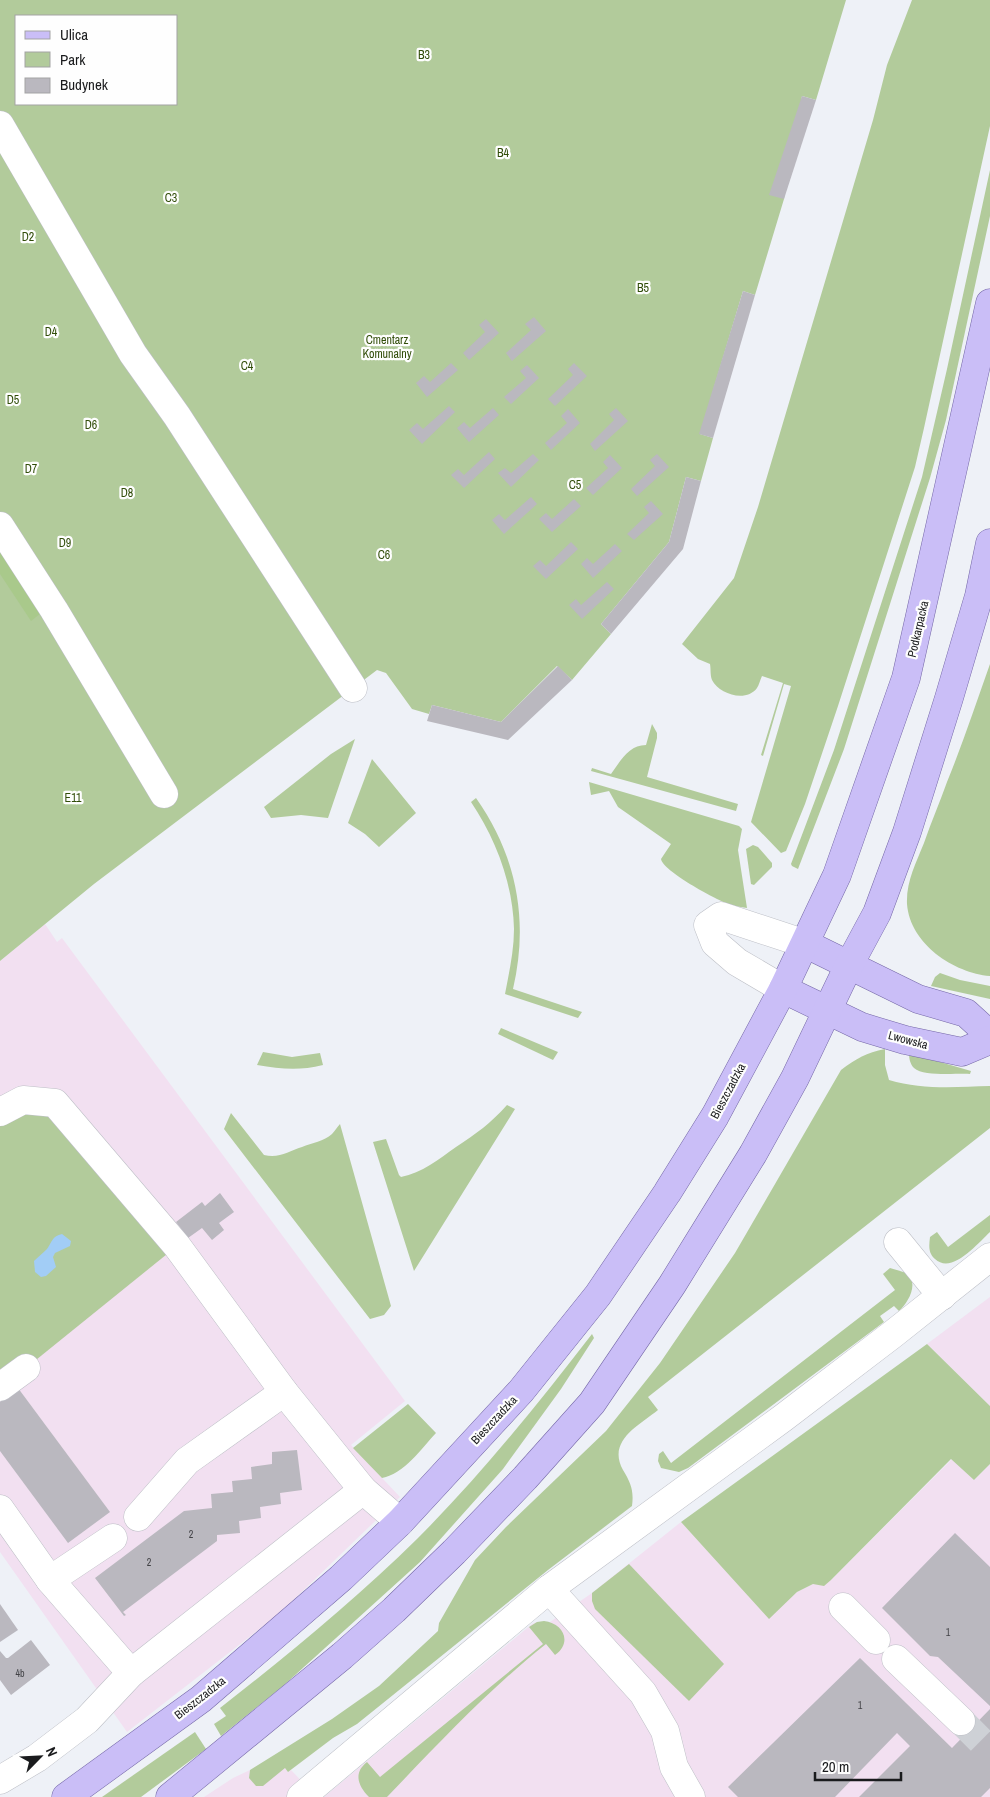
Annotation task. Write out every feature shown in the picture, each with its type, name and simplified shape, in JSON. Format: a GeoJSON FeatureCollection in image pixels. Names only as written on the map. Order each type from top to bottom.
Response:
{"type":"FeatureCollection","features":[{"type":"Feature","properties":{"kind":"main road","name":"Podkarpacka"},"geometry":{"type":"LineString","coordinates":[[806,944],[837,875],[906,678],[990,303]]}},
{"type":"Feature","properties":{"kind":"main road"},"geometry":{"type":"LineString","coordinates":[[170,1797],[342,1656],[394,1610],[454,1552],[592,1404],[672,1285],[753,1154],[795,1078],[849,965],[877,913],[984,597],[990,543]]}},
{"type":"Feature","properties":{"kind":"main road"},"geometry":{"type":"LineString","coordinates":[[806,944],[918,999],[966,1013],[990,1035]]}},
{"type":"Feature","properties":{"kind":"main road","name":"Bieszczadzka"},"geometry":{"type":"LineString","coordinates":[[66,1797],[201,1698],[341,1578],[400,1522],[521,1391],[598,1295],[667,1194],[715,1116],[806,944]]}},
{"type":"Feature","properties":{"kind":"main road","name":"Lwowska"},"geometry":{"type":"LineString","coordinates":[[783,989],[862,1027],[913,1042],[962,1052],[990,1040]]}},
{"type":"Feature","properties":{"kind":"street"},"geometry":{"type":"LineString","coordinates":[[4,142],[133,354],[177,416],[353,688]]}},
{"type":"Feature","properties":{"kind":"street"},"geometry":{"type":"LineString","coordinates":[[0,526],[54,610],[164,794]]}},
{"type":"Feature","properties":{"kind":"street"},"geometry":{"type":"LineString","coordinates":[[783,989],[737,962],[715,943],[708,925],[721,916],[806,944]]}},
{"type":"Feature","properties":{"kind":"street"},"geometry":{"type":"LineString","coordinates":[[0,1112],[23,1100],[55,1102],[177,1246],[284,1392],[363,1490],[400,1522]]}},
{"type":"Feature","properties":{"kind":"street"},"geometry":{"type":"LineString","coordinates":[[898,1242],[942,1296]]}},
{"type":"Feature","properties":{"kind":"street"},"geometry":{"type":"LineString","coordinates":[[301,1797],[549,1589],[783,1418],[990,1257]]}},
{"type":"Feature","properties":{"kind":"street"},"geometry":{"type":"LineString","coordinates":[[0,1387],[26,1368]]}},
{"type":"Feature","properties":{"kind":"street"},"geometry":{"type":"LineString","coordinates":[[138,1517],[187,1461],[284,1392]]}},
{"type":"Feature","properties":{"kind":"street"},"geometry":{"type":"LineString","coordinates":[[0,1780],[37,1758],[87,1720],[131,1673],[363,1490]]}},
{"type":"Feature","properties":{"kind":"street"},"geometry":{"type":"LineString","coordinates":[[0,1510],[50,1580],[131,1673]]}},
{"type":"Feature","properties":{"kind":"street"},"geometry":{"type":"LineString","coordinates":[[50,1580],[113,1538]]}},
{"type":"Feature","properties":{"kind":"street"},"geometry":{"type":"LineString","coordinates":[[549,1589],[643,1693],[665,1731],[674,1767],[691,1797]]}},
{"type":"Feature","properties":{"kind":"street"},"geometry":{"type":"LineString","coordinates":[[843,1607],[876,1640]]}},
{"type":"Feature","properties":{"kind":"street"},"geometry":{"type":"LineString","coordinates":[[896,1659],[961,1721]]}},
{"type":"Feature","properties":{"kind":"shaded area"},"geometry":{"type":"Polygon","coordinates":[[[45,924],[57,942],[62,938],[405,1401],[351,1445],[400,1497],[280,1613],[127,1732],[0,1552],[0,961],[45,924]]]}},
{"type":"Feature","properties":{"kind":"shaded area"},"geometry":{"type":"Polygon","coordinates":[[[990,1297],[990,1406],[927,1344],[990,1297]]]}},
{"type":"Feature","properties":{"kind":"shaded area"},"geometry":{"type":"Polygon","coordinates":[[[952,1459],[974,1480],[990,1464],[990,1797],[324,1797],[532,1624],[550,1622],[592,1593],[681,1522],[769,1618],[797,1592],[813,1584],[831,1580],[952,1459]]]}},
{"type":"Feature","properties":{"kind":"shaded area"},"geometry":{"type":"Polygon","coordinates":[[[285,1768],[288,1772],[291,1770],[317,1797],[204,1797],[233,1778],[250,1770],[249,1778],[285,1768]]]}},
{"type":"Feature","properties":{"kind":"green space","name":"Cmentarz Komunalny"},"geometry":{"type":"Polygon","coordinates":[[[0,0],[846,0],[816,100],[802,96],[784,199],[755,295],[743,291],[700,434],[713,438],[701,481],[686,477],[669,542],[601,624],[611,634],[572,680],[557,666],[501,722],[432,705],[429,714],[412,709],[386,673],[377,670],[94,884],[0,961],[0,0]]]}},
{"type":"Feature","properties":{"kind":"green space"},"geometry":{"type":"Polygon","coordinates":[[[912,0],[990,0],[990,126],[915,467],[805,804],[786,851],[781,853],[751,822],[791,686],[784,684],[763,756],[761,755],[783,683],[762,676],[757,688],[752,693],[740,696],[726,693],[715,685],[712,680],[710,664],[698,659],[682,644],[734,578],[758,507],[873,120],[887,65],[912,0]]]}},
{"type":"Feature","properties":{"kind":"green space"},"geometry":{"type":"Polygon","coordinates":[[[990,170],[990,216],[946,420],[930,478],[844,749],[798,869],[791,864],[834,750],[922,477],[990,170]]]}},
{"type":"Feature","properties":{"kind":"green space"},"geometry":{"type":"Polygon","coordinates":[[[0,542],[45,610],[31,621],[0,574],[0,542]]]}},
{"type":"Feature","properties":{"kind":"green space"},"geometry":{"type":"Polygon","coordinates":[[[990,664],[990,976],[962,969],[936,954],[925,944],[916,932],[910,918],[907,896],[912,873],[990,664]]]}},
{"type":"Feature","properties":{"kind":"green space"},"geometry":{"type":"Polygon","coordinates":[[[652,724],[657,733],[657,738],[647,777],[738,804],[736,811],[591,771],[592,768],[611,774],[630,750],[646,745],[652,724]]]}},
{"type":"Feature","properties":{"kind":"green space"},"geometry":{"type":"Polygon","coordinates":[[[355,739],[328,818],[301,815],[271,818],[264,807],[331,754],[355,739]]]}},
{"type":"Feature","properties":{"kind":"green space"},"geometry":{"type":"Polygon","coordinates":[[[372,759],[416,813],[379,847],[365,834],[348,823],[372,759]]]}},
{"type":"Feature","properties":{"kind":"green space"},"geometry":{"type":"Polygon","coordinates":[[[589,782],[739,826],[742,829],[738,850],[747,908],[730,905],[721,901],[690,884],[670,870],[661,859],[671,844],[618,807],[609,791],[591,795],[589,782]]]}},
{"type":"Feature","properties":{"kind":"green space"},"geometry":{"type":"Polygon","coordinates":[[[476,798],[490,820],[501,843],[510,866],[516,890],[520,939],[513,989],[582,1012],[578,1018],[505,994],[513,945],[513,912],[502,863],[488,831],[471,802],[476,798]]]}},
{"type":"Feature","properties":{"kind":"green space"},"geometry":{"type":"Polygon","coordinates":[[[753,845],[758,847],[772,863],[772,867],[754,885],[751,884],[746,849],[753,845]]]}},
{"type":"Feature","properties":{"kind":"green space"},"geometry":{"type":"Polygon","coordinates":[[[940,973],[960,980],[990,986],[990,999],[931,986],[935,977],[940,973]]]}},
{"type":"Feature","properties":{"kind":"green space"},"geometry":{"type":"Polygon","coordinates":[[[501,1028],[558,1052],[553,1060],[498,1034],[501,1028]]]}},
{"type":"Feature","properties":{"kind":"green space"},"geometry":{"type":"Polygon","coordinates":[[[885,1049],[885,1065],[889,1080],[926,1087],[990,1086],[990,1128],[648,1397],[658,1410],[627,1435],[619,1451],[619,1460],[631,1487],[633,1496],[632,1506],[548,1570],[357,1724],[333,1738],[288,1772],[285,1768],[263,1786],[256,1786],[249,1778],[250,1770],[332,1719],[379,1686],[438,1631],[439,1623],[475,1560],[506,1527],[606,1431],[660,1363],[735,1253],[841,1070],[862,1056],[885,1049]]]}},
{"type":"Feature","properties":{"kind":"green space"},"geometry":{"type":"Polygon","coordinates":[[[263,1052],[292,1057],[320,1053],[323,1065],[290,1069],[257,1065],[263,1052]]]}},
{"type":"Feature","properties":{"kind":"green space"},"geometry":{"type":"Polygon","coordinates":[[[909,1053],[971,1071],[970,1074],[925,1073],[914,1068],[909,1053]]]}},
{"type":"Feature","properties":{"kind":"green space"},"geometry":{"type":"Polygon","coordinates":[[[55,1103],[177,1246],[0,1387],[0,1112],[55,1103]]]}},
{"type":"Feature","properties":{"kind":"green space"},"geometry":{"type":"Polygon","coordinates":[[[507,1105],[515,1109],[414,1271],[373,1142],[386,1139],[399,1175],[401,1177],[409,1175],[430,1165],[470,1137],[489,1123],[507,1105]]]}},
{"type":"Feature","properties":{"kind":"green space"},"geometry":{"type":"Polygon","coordinates":[[[231,1113],[264,1155],[269,1156],[284,1154],[322,1140],[332,1134],[340,1124],[391,1306],[384,1315],[370,1319],[224,1129],[231,1113]]]}},
{"type":"Feature","properties":{"kind":"green space"},"geometry":{"type":"Polygon","coordinates":[[[990,1215],[990,1232],[964,1256],[949,1263],[942,1263],[933,1257],[930,1249],[930,1237],[937,1232],[948,1247],[990,1215]]]}},
{"type":"Feature","properties":{"kind":"green space"},"geometry":{"type":"Polygon","coordinates":[[[890,1268],[906,1273],[912,1282],[909,1298],[899,1311],[894,1306],[880,1316],[884,1322],[688,1468],[679,1472],[661,1468],[658,1461],[659,1454],[663,1451],[671,1463],[895,1290],[883,1274],[890,1268]]]}},
{"type":"Feature","properties":{"kind":"green space"},"geometry":{"type":"Polygon","coordinates":[[[592,1334],[594,1338],[561,1389],[503,1469],[420,1562],[283,1686],[221,1736],[214,1724],[226,1716],[220,1708],[321,1626],[418,1538],[464,1490],[508,1439],[592,1334]]]}},
{"type":"Feature","properties":{"kind":"green space"},"geometry":{"type":"Polygon","coordinates":[[[927,1344],[990,1406],[990,1464],[974,1480],[951,1459],[831,1580],[824,1586],[813,1584],[797,1592],[769,1619],[681,1522],[927,1344]]]}},
{"type":"Feature","properties":{"kind":"green space"},"geometry":{"type":"Polygon","coordinates":[[[408,1404],[436,1433],[398,1472],[382,1478],[353,1448],[408,1404]]]}},
{"type":"Feature","properties":{"kind":"green space"},"geometry":{"type":"Polygon","coordinates":[[[629,1564],[724,1664],[689,1701],[595,1609],[592,1593],[629,1564]]]}},
{"type":"Feature","properties":{"kind":"green space"},"geometry":{"type":"Polygon","coordinates":[[[544,1621],[561,1629],[564,1644],[560,1650],[555,1655],[546,1644],[504,1680],[444,1737],[387,1797],[369,1797],[359,1780],[360,1771],[363,1766],[367,1762],[380,1777],[543,1644],[529,1627],[537,1622],[544,1621]]]}},
{"type":"Feature","properties":{"kind":"green space"},"geometry":{"type":"Polygon","coordinates":[[[195,1732],[206,1749],[141,1797],[102,1797],[195,1732]]]}},
{"type":"Feature","properties":{"kind":"water"},"geometry":{"type":"Polygon","coordinates":[[[62,1234],[71,1241],[70,1246],[55,1253],[53,1257],[56,1267],[46,1276],[41,1277],[35,1272],[34,1261],[47,1249],[54,1238],[62,1234]]]}},
{"type":"Feature","properties":{"kind":"building"},"geometry":{"type":"Polygon","coordinates":[[[802,96],[816,100],[784,199],[769,195],[802,96]]]}},
{"type":"Feature","properties":{"kind":"building"},"geometry":{"type":"Polygon","coordinates":[[[743,291],[755,295],[713,438],[699,434],[743,291]]]}},
{"type":"Feature","properties":{"kind":"building"},"geometry":{"type":"Polygon","coordinates":[[[534,317],[546,331],[512,361],[506,353],[531,330],[525,324],[534,317]]]}},
{"type":"Feature","properties":{"kind":"building"},"geometry":{"type":"Polygon","coordinates":[[[486,319],[499,333],[469,360],[463,353],[485,332],[479,325],[486,319]]]}},
{"type":"Feature","properties":{"kind":"building"},"geometry":{"type":"Polygon","coordinates":[[[451,363],[458,370],[427,397],[416,383],[424,376],[430,382],[451,363]]]}},
{"type":"Feature","properties":{"kind":"building"},"geometry":{"type":"Polygon","coordinates":[[[574,363],[587,376],[555,406],[548,399],[573,375],[568,369],[574,363]]]}},
{"type":"Feature","properties":{"kind":"building"},"geometry":{"type":"Polygon","coordinates":[[[527,365],[539,378],[511,404],[504,397],[526,378],[520,371],[527,365]]]}},
{"type":"Feature","properties":{"kind":"building"},"geometry":{"type":"Polygon","coordinates":[[[449,406],[455,412],[422,444],[409,430],[417,423],[423,429],[449,406]]]}},
{"type":"Feature","properties":{"kind":"building"},"geometry":{"type":"Polygon","coordinates":[[[493,408],[499,415],[469,442],[457,428],[464,422],[470,428],[493,408]]]}},
{"type":"Feature","properties":{"kind":"building"},"geometry":{"type":"Polygon","coordinates":[[[616,408],[628,421],[595,451],[590,444],[614,420],[609,414],[616,408]]]}},
{"type":"Feature","properties":{"kind":"building"},"geometry":{"type":"Polygon","coordinates":[[[568,409],[580,423],[551,450],[545,443],[567,423],[561,416],[568,409]]]}},
{"type":"Feature","properties":{"kind":"building"},"geometry":{"type":"Polygon","coordinates":[[[489,452],[495,459],[464,488],[451,475],[458,469],[464,475],[489,452]]]}},
{"type":"Feature","properties":{"kind":"building"},"geometry":{"type":"Polygon","coordinates":[[[533,454],[539,460],[511,487],[498,473],[505,468],[511,473],[533,454]]]}},
{"type":"Feature","properties":{"kind":"building"},"geometry":{"type":"Polygon","coordinates":[[[657,454],[669,467],[637,496],[631,489],[655,466],[650,460],[657,454]]]}},
{"type":"Feature","properties":{"kind":"building"},"geometry":{"type":"Polygon","coordinates":[[[610,455],[622,468],[593,495],[586,488],[608,468],[603,462],[610,455]]]}},
{"type":"Feature","properties":{"kind":"building"},"geometry":{"type":"Polygon","coordinates":[[[686,477],[701,481],[683,549],[611,634],[601,624],[669,542],[686,477]]]}},
{"type":"Feature","properties":{"kind":"building"},"geometry":{"type":"Polygon","coordinates":[[[531,497],[537,504],[504,534],[492,520],[499,514],[505,520],[531,497]]]}},
{"type":"Feature","properties":{"kind":"building"},"geometry":{"type":"Polygon","coordinates":[[[574,499],[581,506],[552,532],[539,519],[546,513],[552,519],[574,499]]]}},
{"type":"Feature","properties":{"kind":"building"},"geometry":{"type":"Polygon","coordinates":[[[651,501],[663,514],[634,540],[627,534],[649,513],[644,507],[651,501]]]}},
{"type":"Feature","properties":{"kind":"building"},"geometry":{"type":"Polygon","coordinates":[[[571,542],[578,549],[546,579],[533,566],[540,560],[546,566],[571,542]]]}},
{"type":"Feature","properties":{"kind":"building"},"geometry":{"type":"Polygon","coordinates":[[[615,544],[622,551],[593,578],[581,564],[587,558],[593,564],[615,544]]]}},
{"type":"Feature","properties":{"kind":"building"},"geometry":{"type":"Polygon","coordinates":[[[607,582],[614,589],[582,619],[569,605],[576,599],[581,605],[607,582]]]}},
{"type":"Feature","properties":{"kind":"building"},"geometry":{"type":"Polygon","coordinates":[[[558,666],[572,680],[508,740],[427,721],[432,705],[501,722],[558,666]]]}},
{"type":"Feature","properties":{"kind":"building"},"geometry":{"type":"Polygon","coordinates":[[[220,1193],[234,1212],[219,1223],[224,1230],[212,1240],[202,1228],[188,1238],[176,1222],[202,1202],[205,1206],[220,1193]]]}},
{"type":"Feature","properties":{"kind":"building"},"geometry":{"type":"Polygon","coordinates":[[[18,1388],[110,1512],[68,1543],[0,1451],[0,1402],[18,1388]]]}},
{"type":"Feature","properties":{"kind":"building"},"geometry":{"type":"Polygon","coordinates":[[[297,1450],[302,1490],[280,1493],[281,1504],[260,1507],[261,1518],[239,1521],[240,1533],[217,1535],[217,1541],[123,1612],[126,1615],[124,1616],[95,1578],[184,1511],[212,1508],[211,1494],[233,1492],[232,1481],[252,1479],[251,1467],[272,1464],[272,1452],[297,1450]]]}},
{"type":"Feature","properties":{"kind":"building"},"geometry":{"type":"Polygon","coordinates":[[[955,1533],[990,1567],[990,1706],[938,1657],[930,1656],[882,1608],[955,1533]]]}},
{"type":"Feature","properties":{"kind":"building"},"geometry":{"type":"Polygon","coordinates":[[[0,1604],[18,1630],[0,1642],[0,1604]]]}},
{"type":"Feature","properties":{"kind":"building"},"geometry":{"type":"Polygon","coordinates":[[[31,1640],[50,1665],[11,1695],[0,1680],[0,1651],[8,1658],[31,1640]]]}},
{"type":"Feature","properties":{"kind":"building"},"geometry":{"type":"Polygon","coordinates":[[[860,1658],[952,1748],[990,1709],[990,1788],[981,1797],[859,1797],[910,1746],[897,1733],[835,1797],[738,1797],[728,1787],[860,1658]]]}},
{"type":"Feature","properties":{"kind":"tunnel"},"geometry":{"type":"LineString","coordinates":[[961,1721],[990,1750]]}},
{"type":"Feature","properties":{"kind":"park label","name":"B3"},"geometry":{"type":"Point","coordinates":[424,55]}},
{"type":"Feature","properties":{"kind":"park label","name":"B4"},"geometry":{"type":"Point","coordinates":[503,153]}},
{"type":"Feature","properties":{"kind":"park label","name":"C3"},"geometry":{"type":"Point","coordinates":[171,198]}},
{"type":"Feature","properties":{"kind":"park label","name":"D2"},"geometry":{"type":"Point","coordinates":[28,237]}},
{"type":"Feature","properties":{"kind":"park label","name":"B5"},"geometry":{"type":"Point","coordinates":[643,288]}},
{"type":"Feature","properties":{"kind":"park label","name":"D4"},"geometry":{"type":"Point","coordinates":[51,332]}},
{"type":"Feature","properties":{"kind":"park label","name":"C4"},"geometry":{"type":"Point","coordinates":[247,366]}},
{"type":"Feature","properties":{"kind":"park label","name":"D5"},"geometry":{"type":"Point","coordinates":[13,400]}},
{"type":"Feature","properties":{"kind":"park label","name":"D6"},"geometry":{"type":"Point","coordinates":[91,425]}},
{"type":"Feature","properties":{"kind":"park label","name":"D7"},"geometry":{"type":"Point","coordinates":[31,469]}},
{"type":"Feature","properties":{"kind":"park label","name":"C5"},"geometry":{"type":"Point","coordinates":[575,485]}},
{"type":"Feature","properties":{"kind":"park label","name":"D8"},"geometry":{"type":"Point","coordinates":[127,493]}},
{"type":"Feature","properties":{"kind":"park label","name":"D9"},"geometry":{"type":"Point","coordinates":[65,543]}},
{"type":"Feature","properties":{"kind":"park label","name":"C6"},"geometry":{"type":"Point","coordinates":[384,555]}},
{"type":"Feature","properties":{"kind":"park label","name":"E11"},"geometry":{"type":"Point","coordinates":[73,798]}}]}
